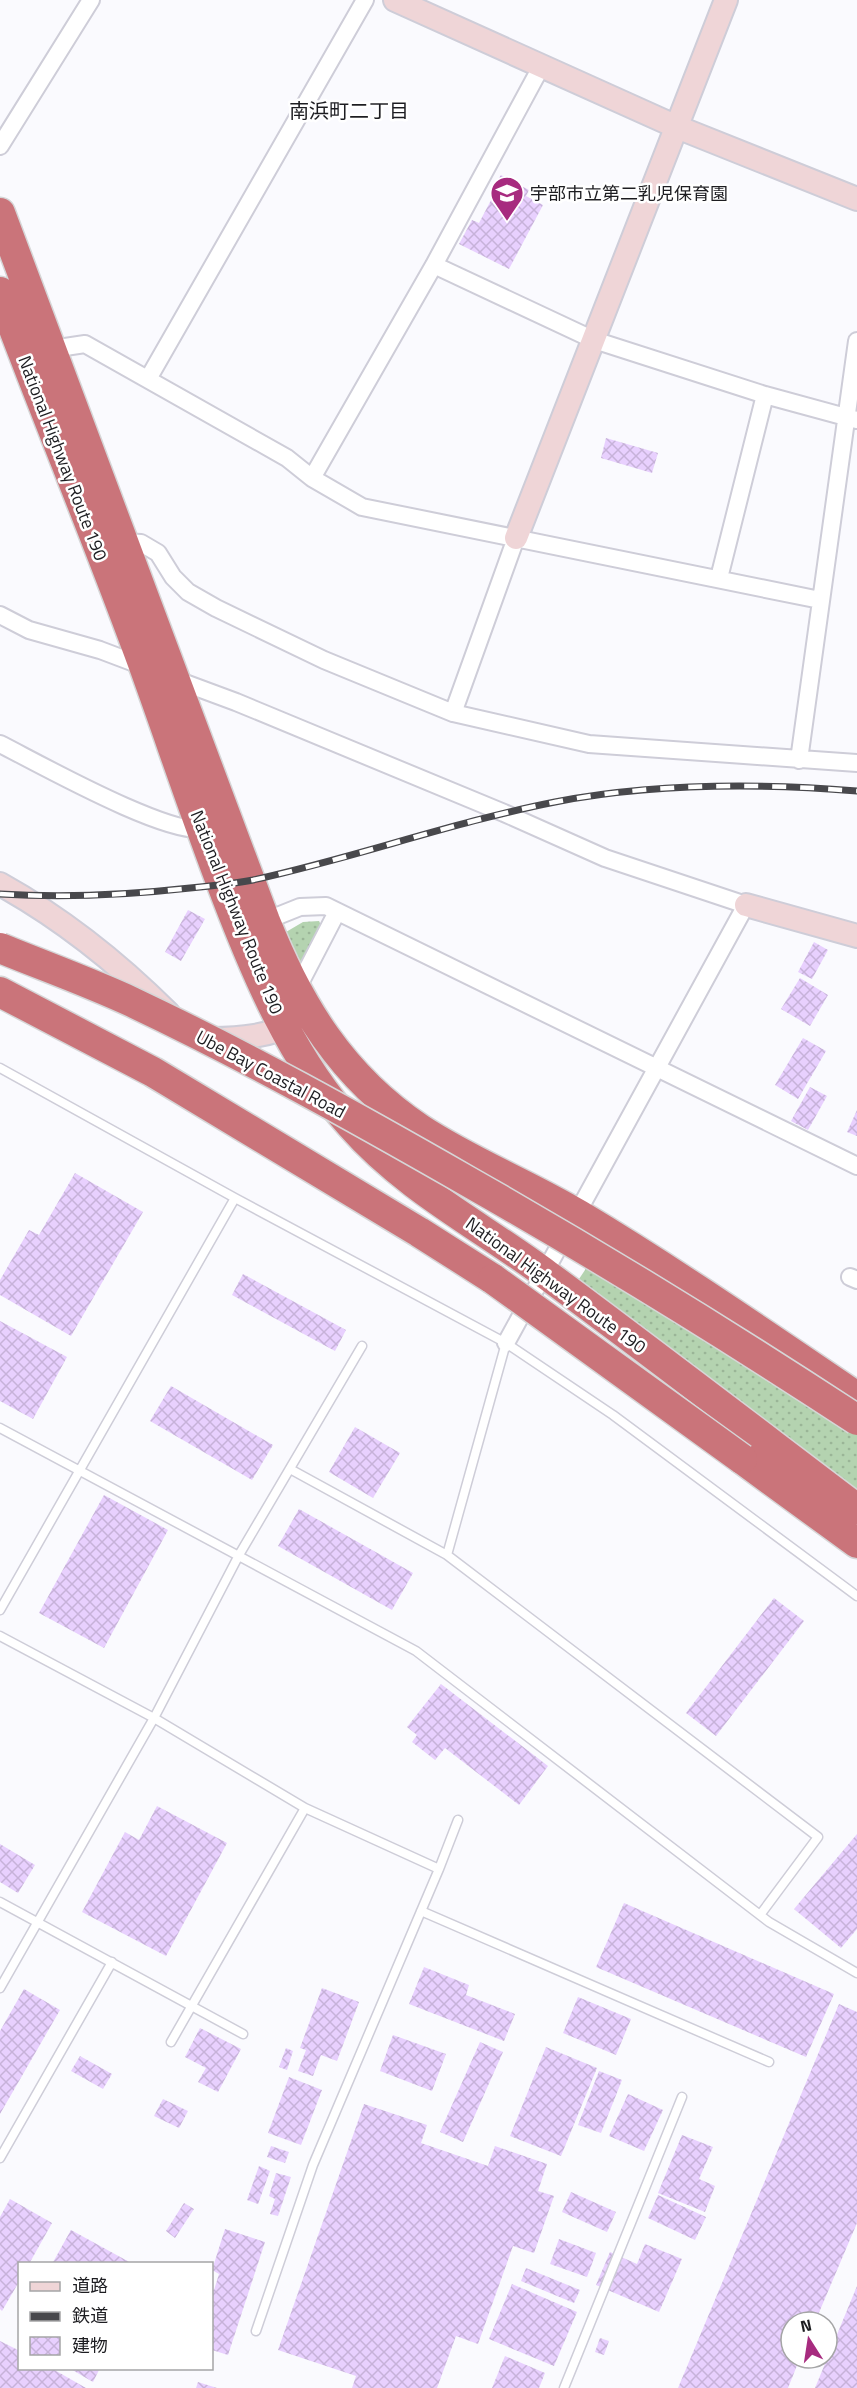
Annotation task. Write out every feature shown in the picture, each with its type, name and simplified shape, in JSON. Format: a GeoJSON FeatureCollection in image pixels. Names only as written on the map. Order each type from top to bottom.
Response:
{"type":"FeatureCollection","features":[{"type":"Feature","properties":{"kind":"highway","name":"National Highway Route 190"},"geometry":{"type":"LineString","coordinates":[[0,213],[37,353],[144,666],[214,826],[265,921],[296,991],[298,1023],[322,1088],[348,1122],[373,1149],[405,1177],[544,1273],[857,1509]]}},
{"type":"Feature","properties":{"kind":"highway","name":"National Highway Route 190"},"geometry":{"type":"LineString","coordinates":[[0,292],[37,353],[123,543],[174,679],[214,826],[262,985],[298,1023],[388,1105],[420,1129],[578,1214],[720,1304],[857,1397]]}},
{"type":"Feature","properties":{"kind":"highway","name":"Ube Bay Coastal Road"},"geometry":{"type":"LineString","coordinates":[[0,948],[131,1002],[224,1047],[396,1140],[534,1219],[728,1337],[857,1420]]}},
{"type":"Feature","properties":{"kind":"highway"},"geometry":{"type":"LineString","coordinates":[[0,992],[153,1072],[420,1232],[493,1279],[857,1543]]}},
{"type":"Feature","properties":{"kind":"street"},"geometry":{"type":"LineString","coordinates":[[0,146],[91,0]]}},
{"type":"Feature","properties":{"kind":"street"},"geometry":{"type":"LineString","coordinates":[[148,379],[365,0]]}},
{"type":"Feature","properties":{"kind":"street"},"geometry":{"type":"LineString","coordinates":[[395,0],[677,127],[857,199]]}},
{"type":"Feature","properties":{"kind":"street"},"geometry":{"type":"LineString","coordinates":[[453,713],[516,538],[726,0]]}},
{"type":"Feature","properties":{"kind":"street"},"geometry":{"type":"LineString","coordinates":[[312,478],[434,265],[541,67]]}},
{"type":"Feature","properties":{"kind":"street"},"geometry":{"type":"LineString","coordinates":[[434,265],[594,340],[765,395],[851,419]]}},
{"type":"Feature","properties":{"kind":"street"},"geometry":{"type":"LineString","coordinates":[[799,760],[820,600],[851,419],[857,341]]}},
{"type":"Feature","properties":{"kind":"street"},"geometry":{"type":"LineString","coordinates":[[37,353],[85,344],[287,458],[312,478],[362,507],[820,600]]}},
{"type":"Feature","properties":{"kind":"street"},"geometry":{"type":"LineString","coordinates":[[718,578],[765,395]]}},
{"type":"Feature","properties":{"kind":"street"},"geometry":{"type":"LineString","coordinates":[[123,543],[141,543],[158,553],[173,577],[188,592],[216,608],[324,660],[453,713],[589,744],[857,764]]}},
{"type":"Feature","properties":{"kind":"street"},"geometry":{"type":"LineString","coordinates":[[0,615],[29,630],[100,650],[236,702],[605,858],[746,905],[857,936]]}},
{"type":"Feature","properties":{"kind":"street"},"geometry":{"type":"LineString","coordinates":[[0,744],[142,814],[172,825],[214,826]]}},
{"type":"Feature","properties":{"kind":"street"},"geometry":{"type":"LineString","coordinates":[[0,884],[87,939],[136,981],[168,1014],[202,1038],[243,1039],[298,1023]]}},
{"type":"Feature","properties":{"kind":"street"},"geometry":{"type":"LineString","coordinates":[[506,1343],[746,905]]}},
{"type":"Feature","properties":{"kind":"street"},"geometry":{"type":"LineString","coordinates":[[265,921],[300,907],[326,906],[857,1166]]}},
{"type":"Feature","properties":{"kind":"street"},"geometry":{"type":"LineString","coordinates":[[296,991],[338,912]]}},
{"type":"Feature","properties":{"kind":"lane"},"geometry":{"type":"LineString","coordinates":[[0,1068],[235,1198],[506,1343],[613,1415],[857,1596]]}},
{"type":"Feature","properties":{"kind":"lane"},"geometry":{"type":"LineString","coordinates":[[0,1610],[235,1198]]}},
{"type":"Feature","properties":{"kind":"lane"},"geometry":{"type":"LineString","coordinates":[[447,1555],[506,1343]]}},
{"type":"Feature","properties":{"kind":"lane"},"geometry":{"type":"LineString","coordinates":[[0,1988],[154,1718],[239,1554],[362,1346]]}},
{"type":"Feature","properties":{"kind":"lane"},"geometry":{"type":"LineString","coordinates":[[0,1428],[239,1554],[416,1651],[760,1915],[857,1973]]}},
{"type":"Feature","properties":{"kind":"lane"},"geometry":{"type":"LineString","coordinates":[[290,1469],[447,1555],[818,1837],[760,1915]]}},
{"type":"Feature","properties":{"kind":"lane"},"geometry":{"type":"LineString","coordinates":[[0,1636],[154,1718],[305,1808],[439,1869]]}},
{"type":"Feature","properties":{"kind":"lane"},"geometry":{"type":"LineString","coordinates":[[171,2042],[305,1808]]}},
{"type":"Feature","properties":{"kind":"lane"},"geometry":{"type":"LineString","coordinates":[[256,2331],[313,2165],[458,1820]]}},
{"type":"Feature","properties":{"kind":"lane"},"geometry":{"type":"LineString","coordinates":[[0,1902],[243,2034]]}},
{"type":"Feature","properties":{"kind":"lane"},"geometry":{"type":"LineString","coordinates":[[421,1911],[769,2062]]}},
{"type":"Feature","properties":{"kind":"lane"},"geometry":{"type":"LineString","coordinates":[[0,2158],[112,1962]]}},
{"type":"Feature","properties":{"kind":"lane"},"geometry":{"type":"LineString","coordinates":[[564,2388],[682,2097]]}},
{"type":"Feature","properties":{"kind":"green space"},"geometry":{"type":"Polygon","coordinates":[[[319,921],[322,927],[304,965],[298,961],[286,932],[303,922],[319,921]]]}},
{"type":"Feature","properties":{"kind":"green space"},"geometry":{"type":"Polygon","coordinates":[[[589,1264],[857,1432],[857,1494],[577,1282],[589,1264]]]}},
{"type":"Feature","properties":{"kind":"building","name":"宇部市立第二乳児保育園"},"geometry":{"type":"Polygon","coordinates":[[[501,175],[529,190],[526,196],[543,205],[509,269],[459,244],[472,220],[479,223],[500,183],[497,181],[501,175]]]}},
{"type":"Feature","properties":{"kind":"building"},"geometry":{"type":"Polygon","coordinates":[[[606,438],[658,453],[652,473],[601,458],[606,438]]]}},
{"type":"Feature","properties":{"kind":"building"},"geometry":{"type":"Polygon","coordinates":[[[188,910],[205,919],[181,961],[165,952],[188,910]]]}},
{"type":"Feature","properties":{"kind":"building"},"geometry":{"type":"Polygon","coordinates":[[[814,942],[828,950],[812,979],[798,972],[814,942]]]}},
{"type":"Feature","properties":{"kind":"building"},"geometry":{"type":"Polygon","coordinates":[[[800,978],[828,995],[810,1026],[781,1009],[800,978]]]}},
{"type":"Feature","properties":{"kind":"building"},"geometry":{"type":"Polygon","coordinates":[[[803,1038],[826,1051],[798,1099],[775,1085],[803,1038]]]}},
{"type":"Feature","properties":{"kind":"building"},"geometry":{"type":"Polygon","coordinates":[[[810,1087],[827,1096],[808,1130],[791,1121],[810,1087]]]}},
{"type":"Feature","properties":{"kind":"building"},"geometry":{"type":"Polygon","coordinates":[[[857,1110],[857,1136],[847,1132],[857,1110]]]}},
{"type":"Feature","properties":{"kind":"building"},"geometry":{"type":"Polygon","coordinates":[[[75,1173],[143,1212],[71,1336],[0,1295],[0,1280],[29,1230],[39,1235],[75,1173]]]}},
{"type":"Feature","properties":{"kind":"building"},"geometry":{"type":"Polygon","coordinates":[[[243,1274],[346,1330],[335,1351],[232,1295],[243,1274]]]}},
{"type":"Feature","properties":{"kind":"building"},"geometry":{"type":"Polygon","coordinates":[[[0,1321],[67,1357],[33,1419],[0,1401],[0,1321]]]}},
{"type":"Feature","properties":{"kind":"building"},"geometry":{"type":"Polygon","coordinates":[[[171,1386],[273,1445],[252,1480],[150,1421],[171,1386]]]}},
{"type":"Feature","properties":{"kind":"building"},"geometry":{"type":"Polygon","coordinates":[[[355,1427],[400,1453],[373,1498],[329,1472],[355,1427]]]}},
{"type":"Feature","properties":{"kind":"building"},"geometry":{"type":"Polygon","coordinates":[[[104,1495],[168,1530],[104,1648],[39,1613],[104,1495]]]}},
{"type":"Feature","properties":{"kind":"building"},"geometry":{"type":"Polygon","coordinates":[[[299,1509],[413,1573],[392,1610],[278,1546],[299,1509]]]}},
{"type":"Feature","properties":{"kind":"building"},"geometry":{"type":"Polygon","coordinates":[[[774,1598],[804,1621],[716,1736],[686,1713],[774,1598]]]}},
{"type":"Feature","properties":{"kind":"building"},"geometry":{"type":"Polygon","coordinates":[[[441,1684],[548,1766],[519,1805],[445,1748],[435,1760],[412,1742],[417,1735],[407,1727],[441,1684]]]}},
{"type":"Feature","properties":{"kind":"building"},"geometry":{"type":"Polygon","coordinates":[[[157,1806],[227,1843],[166,1956],[82,1912],[125,1832],[139,1840],[157,1806]]]}},
{"type":"Feature","properties":{"kind":"building"},"geometry":{"type":"Polygon","coordinates":[[[857,1834],[857,1929],[841,1948],[794,1909],[857,1834]]]}},
{"type":"Feature","properties":{"kind":"building"},"geometry":{"type":"Polygon","coordinates":[[[0,1844],[35,1865],[18,1893],[0,1882],[0,1844]]]}},
{"type":"Feature","properties":{"kind":"building"},"geometry":{"type":"Polygon","coordinates":[[[624,1903],[834,1994],[806,2057],[596,1967],[624,1903]]]}},
{"type":"Feature","properties":{"kind":"building"},"geometry":{"type":"Polygon","coordinates":[[[424,1967],[469,1985],[466,1995],[515,2014],[504,2041],[409,2004],[424,1967]]]}},
{"type":"Feature","properties":{"kind":"building"},"geometry":{"type":"Polygon","coordinates":[[[322,1988],[359,2002],[337,2061],[321,2055],[313,2076],[298,2071],[306,2050],[300,2048],[322,1988]]]}},
{"type":"Feature","properties":{"kind":"building"},"geometry":{"type":"Polygon","coordinates":[[[24,1989],[60,2010],[0,2114],[0,2031],[24,1989]]]}},
{"type":"Feature","properties":{"kind":"building"},"geometry":{"type":"Polygon","coordinates":[[[578,1997],[631,2019],[616,2055],[563,2033],[578,1997]]]}},
{"type":"Feature","properties":{"kind":"building"},"geometry":{"type":"Polygon","coordinates":[[[839,2004],[857,2012],[857,2223],[820,2310],[779,2310],[779,2370],[795,2370],[788,2388],[678,2388],[839,2004]]]}},
{"type":"Feature","properties":{"kind":"building"},"geometry":{"type":"Polygon","coordinates":[[[200,2028],[241,2049],[218,2092],[198,2082],[206,2068],[185,2057],[200,2028]]]}},
{"type":"Feature","properties":{"kind":"building"},"geometry":{"type":"Polygon","coordinates":[[[393,2035],[446,2054],[432,2091],[380,2071],[393,2035]]]}},
{"type":"Feature","properties":{"kind":"building"},"geometry":{"type":"Polygon","coordinates":[[[480,2042],[503,2052],[463,2142],[440,2132],[480,2042]]]}},
{"type":"Feature","properties":{"kind":"building"},"geometry":{"type":"Polygon","coordinates":[[[546,2047],[597,2068],[561,2156],[510,2136],[546,2047]]]}},
{"type":"Feature","properties":{"kind":"building"},"geometry":{"type":"Polygon","coordinates":[[[286,2048],[293,2051],[287,2070],[279,2067],[286,2048]]]}},
{"type":"Feature","properties":{"kind":"building"},"geometry":{"type":"Polygon","coordinates":[[[80,2056],[112,2074],[103,2089],[71,2071],[80,2056]]]}},
{"type":"Feature","properties":{"kind":"building"},"geometry":{"type":"Polygon","coordinates":[[[599,2071],[622,2080],[601,2133],[578,2125],[599,2071]]]}},
{"type":"Feature","properties":{"kind":"building"},"geometry":{"type":"Polygon","coordinates":[[[289,2077],[322,2090],[301,2145],[268,2133],[289,2077]]]}},
{"type":"Feature","properties":{"kind":"building"},"geometry":{"type":"Polygon","coordinates":[[[628,2094],[663,2110],[644,2151],[609,2136],[628,2094]]]}},
{"type":"Feature","properties":{"kind":"building"},"geometry":{"type":"Polygon","coordinates":[[[163,2099],[188,2111],[179,2128],[154,2116],[163,2099]]]}},
{"type":"Feature","properties":{"kind":"building"},"geometry":{"type":"Polygon","coordinates":[[[364,2104],[427,2125],[421,2143],[488,2166],[495,2146],[547,2164],[538,2191],[554,2196],[534,2253],[513,2246],[478,2344],[456,2336],[437,2388],[352,2388],[356,2376],[278,2350],[364,2104]]]}},
{"type":"Feature","properties":{"kind":"building"},"geometry":{"type":"Polygon","coordinates":[[[682,2135],[713,2147],[699,2179],[715,2186],[705,2212],[658,2193],[682,2135]]]}},
{"type":"Feature","properties":{"kind":"building"},"geometry":{"type":"Polygon","coordinates":[[[271,2146],[289,2152],[285,2163],[267,2157],[271,2146]]]}},
{"type":"Feature","properties":{"kind":"building"},"geometry":{"type":"Polygon","coordinates":[[[259,2166],[270,2171],[258,2204],[247,2200],[259,2166]]]}},
{"type":"Feature","properties":{"kind":"building"},"geometry":{"type":"Polygon","coordinates":[[[276,2173],[291,2177],[278,2216],[270,2214],[275,2199],[269,2196],[276,2173]]]}},
{"type":"Feature","properties":{"kind":"building"},"geometry":{"type":"Polygon","coordinates":[[[571,2192],[616,2212],[607,2232],[562,2212],[571,2192]]]}},
{"type":"Feature","properties":{"kind":"building"},"geometry":{"type":"Polygon","coordinates":[[[658,2195],[706,2217],[695,2240],[648,2218],[658,2195]]]}},
{"type":"Feature","properties":{"kind":"building"},"geometry":{"type":"Polygon","coordinates":[[[10,2199],[52,2223],[30,2262],[18,2262],[18,2283],[2,2311],[0,2309],[0,2217],[10,2199]]]}},
{"type":"Feature","properties":{"kind":"building"},"geometry":{"type":"Polygon","coordinates":[[[184,2203],[194,2209],[175,2238],[166,2231],[184,2203]]]}},
{"type":"Feature","properties":{"kind":"building"},"geometry":{"type":"Polygon","coordinates":[[[225,2229],[265,2242],[228,2355],[213,2350],[213,2290],[219,2274],[213,2271],[225,2229]]]}},
{"type":"Feature","properties":{"kind":"building"},"geometry":{"type":"Polygon","coordinates":[[[71,2230],[129,2262],[53,2262],[71,2230]]]}},
{"type":"Feature","properties":{"kind":"building"},"geometry":{"type":"Polygon","coordinates":[[[559,2239],[596,2253],[587,2277],[550,2264],[559,2239]]]}},
{"type":"Feature","properties":{"kind":"building"},"geometry":{"type":"Polygon","coordinates":[[[645,2244],[682,2259],[659,2312],[596,2285],[610,2252],[637,2264],[645,2244]]]}},
{"type":"Feature","properties":{"kind":"building"},"geometry":{"type":"Polygon","coordinates":[[[526,2268],[580,2290],[574,2303],[521,2281],[526,2268]]]}},
{"type":"Feature","properties":{"kind":"building"},"geometry":{"type":"Polygon","coordinates":[[[512,2284],[577,2312],[554,2366],[489,2339],[512,2284]]]}},
{"type":"Feature","properties":{"kind":"building"},"geometry":{"type":"Polygon","coordinates":[[[857,2286],[857,2388],[815,2388],[822,2370],[839,2370],[839,2330],[857,2286]]]}},
{"type":"Feature","properties":{"kind":"building"},"geometry":{"type":"Polygon","coordinates":[[[600,2338],[609,2341],[604,2355],[595,2352],[600,2338]]]}},
{"type":"Feature","properties":{"kind":"building"},"geometry":{"type":"Polygon","coordinates":[[[0,2341],[18,2350],[18,2370],[54,2370],[86,2388],[0,2388],[0,2341]]]}},
{"type":"Feature","properties":{"kind":"building"},"geometry":{"type":"Polygon","coordinates":[[[505,2356],[545,2373],[539,2388],[492,2388],[505,2356]]]}},
{"type":"Feature","properties":{"kind":"building"},"geometry":{"type":"Polygon","coordinates":[[[72,2370],[99,2370],[93,2382],[72,2370]]]}},
{"type":"Feature","properties":{"kind":"building"},"geometry":{"type":"Polygon","coordinates":[[[198,2382],[217,2388],[196,2388],[198,2382]]]}},
{"type":"Feature","properties":{"kind":"railway"},"geometry":{"type":"LineString","coordinates":[[0,894],[72,896],[222,885],[291,871],[517,810],[630,791],[705,786],[857,791]]}},
{"type":"Feature","properties":{"kind":"place","name":"宇部市立第二乳児保育園"},"geometry":{"type":"Point","coordinates":[507,222]}},
{"type":"Feature","properties":{"kind":"district","name":"南浜町二丁目"},"geometry":{"type":"Point","coordinates":[349,110]}}]}
